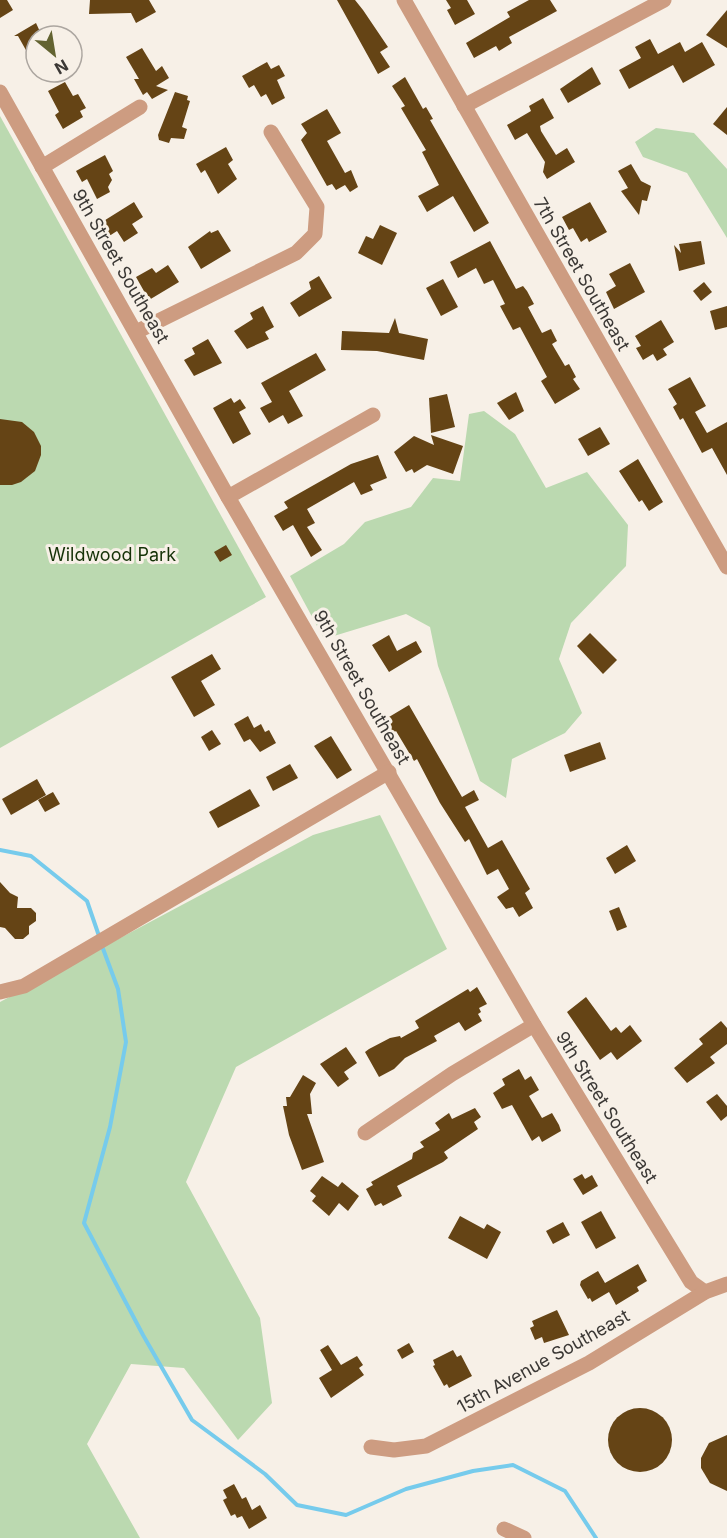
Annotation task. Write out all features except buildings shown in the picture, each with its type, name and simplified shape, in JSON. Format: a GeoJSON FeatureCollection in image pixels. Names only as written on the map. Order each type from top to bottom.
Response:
{"type":"FeatureCollection","features":[{"type":"Feature","properties":{"kind":"street","name":"7th Street Southeast"},"geometry":{"type":"LineString","coordinates":[[404,0],[727,567]]}},
{"type":"Feature","properties":{"kind":"street"},"geometry":{"type":"LineString","coordinates":[[464,106],[664,0]]}},
{"type":"Feature","properties":{"kind":"street","name":"9th Street Southeast"},"geometry":{"type":"LineString","coordinates":[[0,92],[228,497],[534,1025],[691,1282],[705,1292]]}},
{"type":"Feature","properties":{"kind":"street"},"geometry":{"type":"LineString","coordinates":[[42,167],[140,107]]}},
{"type":"Feature","properties":{"kind":"street"},"geometry":{"type":"LineString","coordinates":[[136,332],[296,253],[315,234],[317,207],[271,132]]}},
{"type":"Feature","properties":{"kind":"street"},"geometry":{"type":"LineString","coordinates":[[228,497],[373,415]]}},
{"type":"Feature","properties":{"kind":"street"},"geometry":{"type":"LineString","coordinates":[[0,992],[24,986],[389,772]]}},
{"type":"Feature","properties":{"kind":"street"},"geometry":{"type":"LineString","coordinates":[[365,1133],[452,1074],[534,1025]]}},
{"type":"Feature","properties":{"kind":"street","name":"15th Avenue Southeast"},"geometry":{"type":"LineString","coordinates":[[371,1447],[394,1450],[426,1446],[590,1362],[705,1292],[727,1284]]}},
{"type":"Feature","properties":{"kind":"street"},"geometry":{"type":"LineString","coordinates":[[504,1529],[524,1538]]}},
{"type":"Feature","properties":{"kind":"green space","name":"Wildwood Park"},"geometry":{"type":"Polygon","coordinates":[[[0,116],[266,597],[0,748],[0,116]]]}},
{"type":"Feature","properties":{"kind":"green space"},"geometry":{"type":"Polygon","coordinates":[[[656,128],[694,133],[727,169],[727,238],[687,173],[643,157],[635,142],[656,128]]]}},
{"type":"Feature","properties":{"kind":"green space"},"geometry":{"type":"Polygon","coordinates":[[[484,411],[515,434],[546,488],[587,472],[628,525],[626,566],[571,623],[559,659],[582,713],[565,733],[512,759],[506,798],[480,781],[438,666],[430,627],[406,614],[324,639],[290,576],[344,544],[365,522],[411,507],[433,478],[460,481],[469,414],[484,411]]]}},
{"type":"Feature","properties":{"kind":"green space"},"geometry":{"type":"Polygon","coordinates":[[[380,815],[447,949],[236,1067],[186,1182],[260,1318],[272,1403],[238,1440],[184,1368],[131,1364],[87,1444],[140,1538],[0,1538],[0,1002],[313,835],[380,815]]]}},
{"type":"Feature","properties":{"kind":"waterway"},"geometry":{"type":"LineString","coordinates":[[0,850],[31,856],[87,901],[99,936]]}},
{"type":"Feature","properties":{"kind":"waterway"},"geometry":{"type":"LineString","coordinates":[[102,946],[118,989],[126,1042],[110,1127],[84,1223],[143,1335],[192,1420],[265,1474],[297,1505],[346,1515],[406,1489],[473,1471],[513,1465],[565,1491],[596,1538]]}}]}
